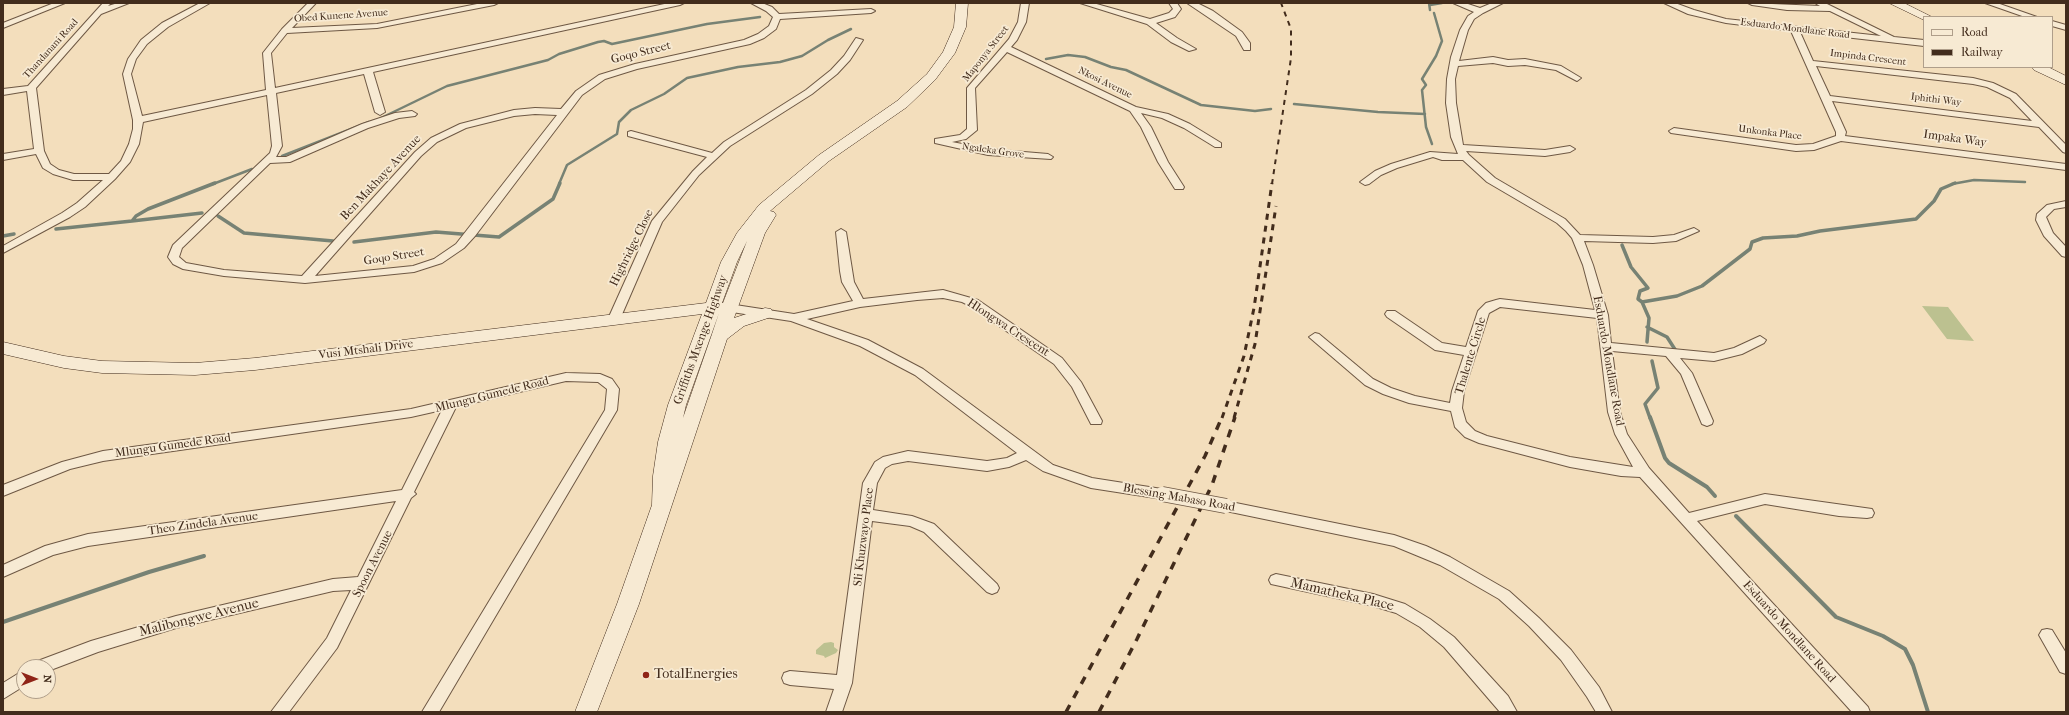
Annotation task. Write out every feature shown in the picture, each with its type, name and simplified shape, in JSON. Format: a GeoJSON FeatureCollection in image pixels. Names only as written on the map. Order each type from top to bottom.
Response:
{"type":"FeatureCollection","features":[{"type":"Feature","properties":{"kind":"street"},"geometry":{"type":"LineString","coordinates":[[3,26],[61,3]]}},
{"type":"Feature","properties":{"kind":"street","name":"Thandanani Road"},"geometry":{"type":"LineString","coordinates":[[107,3],[30,88],[34,95],[39,151],[46,166],[56,172],[73,176],[112,177]]}},
{"type":"Feature","properties":{"kind":"street"},"geometry":{"type":"LineString","coordinates":[[100,12],[125,3]]}},
{"type":"Feature","properties":{"kind":"street"},"geometry":{"type":"LineString","coordinates":[[3,250],[66,215],[112,177],[131,152],[136,136],[138,120],[127,74],[132,59],[144,42],[165,25],[206,3]]}},
{"type":"Feature","properties":{"kind":"street","name":"Goqo Street"},"geometry":{"type":"LineString","coordinates":[[312,3],[285,31],[267,53],[277,146],[274,154],[176,247],[173,257],[177,262],[191,269],[305,280],[414,269],[438,261],[451,254],[471,234],[579,93],[602,77],[635,67],[754,39],[768,32],[773,27],[777,17]]}},
{"type":"Feature","properties":{"kind":"street","name":"Obed Kunene Avenue"},"geometry":{"type":"LineString","coordinates":[[285,31],[377,26],[494,3]]}},
{"type":"Feature","properties":{"kind":"street"},"geometry":{"type":"LineString","coordinates":[[138,120],[368,71],[650,6],[680,3]]}},
{"type":"Feature","properties":{"kind":"street"},"geometry":{"type":"LineString","coordinates":[[755,3],[769,8],[777,17],[870,11]]}},
{"type":"Feature","properties":{"kind":"street","name":"Griffiths Mxenge Highway"},"geometry":{"type":"LineString","coordinates":[[661,503],[662,476],[667,442],[677,405],[696,353],[721,308],[758,233],[781,196],[824,158],[902,104],[931,77],[946,57],[955,39],[960,27],[962,3]]}},
{"type":"Feature","properties":{"kind":"street","name":"Maponya Street"},"geometry":{"type":"LineString","coordinates":[[938,142],[963,137],[972,130],[970,93],[972,88],[1006,48],[1018,30],[1025,3]]}},
{"type":"Feature","properties":{"kind":"street"},"geometry":{"type":"LineString","coordinates":[[1084,3],[1150,22],[1174,40],[1192,49]]}},
{"type":"Feature","properties":{"kind":"street"},"geometry":{"type":"LineString","coordinates":[[1150,22],[1172,15],[1177,9],[1173,3]]}},
{"type":"Feature","properties":{"kind":"street"},"geometry":{"type":"LineString","coordinates":[[1191,3],[1210,13],[1239,34],[1246,43],[1246,48]]}},
{"type":"Feature","properties":{"kind":"street"},"geometry":{"type":"LineString","coordinates":[[1457,3],[1480,11]]}},
{"type":"Feature","properties":{"kind":"street"},"geometry":{"type":"LineString","coordinates":[[1462,153],[1456,137],[1451,104],[1451,79],[1454,64],[1464,30],[1471,18],[1480,11],[1499,3]]}},
{"type":"Feature","properties":{"kind":"street","name":"Esduardo Mondlane Road"},"geometry":{"type":"LineString","coordinates":[[1668,3],[1691,12],[1726,21],[1795,30],[1923,43]]}},
{"type":"Feature","properties":{"kind":"street"},"geometry":{"type":"LineString","coordinates":[[1752,3],[1787,8],[1832,9]]}},
{"type":"Feature","properties":{"kind":"street"},"geometry":{"type":"LineString","coordinates":[[1820,3],[1898,41]]}},
{"type":"Feature","properties":{"kind":"street"},"geometry":{"type":"LineString","coordinates":[[1899,3],[1924,16]]}},
{"type":"Feature","properties":{"kind":"street"},"geometry":{"type":"LineString","coordinates":[[1989,3],[2030,16]]}},
{"type":"Feature","properties":{"kind":"street"},"geometry":{"type":"LineString","coordinates":[[2053,23],[2066,28]]}},
{"type":"Feature","properties":{"kind":"street"},"geometry":{"type":"LineString","coordinates":[[1795,30],[1841,132],[1840,138]]}},
{"type":"Feature","properties":{"kind":"street","name":"Highridge Close"},"geometry":{"type":"LineString","coordinates":[[614,319],[657,221],[677,195],[713,156],[765,118],[809,92],[834,72],[847,58],[860,40]]}},
{"type":"Feature","properties":{"kind":"street","name":"Nkosi Avenue"},"geometry":{"type":"LineString","coordinates":[[1006,48],[1133,109],[1146,127],[1163,162],[1180,188]]}},
{"type":"Feature","properties":{"kind":"street"},"geometry":{"type":"LineString","coordinates":[[1454,64],[1493,60],[1508,63],[1524,62],[1558,68],[1577,78]]}},
{"type":"Feature","properties":{"kind":"street","name":"Impinda Crescent"},"geometry":{"type":"LineString","coordinates":[[1810,63],[1990,85],[2013,96],[2066,150]]}},
{"type":"Feature","properties":{"kind":"street"},"geometry":{"type":"LineString","coordinates":[[2040,68],[2066,81]]}},
{"type":"Feature","properties":{"kind":"street"},"geometry":{"type":"LineString","coordinates":[[368,71],[380,112]]}},
{"type":"Feature","properties":{"kind":"street"},"geometry":{"type":"LineString","coordinates":[[3,92],[30,88]]}},
{"type":"Feature","properties":{"kind":"street","name":"Iphithi Way"},"geometry":{"type":"LineString","coordinates":[[1826,98],[2042,125]]}},
{"type":"Feature","properties":{"kind":"street"},"geometry":{"type":"LineString","coordinates":[[1133,109],[1165,116],[1187,126],[1218,145]]}},
{"type":"Feature","properties":{"kind":"street","name":"Ben Makhaye Avenue"},"geometry":{"type":"LineString","coordinates":[[305,280],[418,154],[438,138],[463,126],[514,113],[536,111],[564,112]]}},
{"type":"Feature","properties":{"kind":"street"},"geometry":{"type":"LineString","coordinates":[[269,160],[287,160],[365,126],[398,115],[412,114]]}},
{"type":"Feature","properties":{"kind":"street","name":"Unkonka Place"},"geometry":{"type":"LineString","coordinates":[[1674,132],[1796,148],[1814,147],[1840,138]]}},
{"type":"Feature","properties":{"kind":"street"},"geometry":{"type":"LineString","coordinates":[[631,134],[713,156]]}},
{"type":"Feature","properties":{"kind":"street","name":"Impaka Way"},"geometry":{"type":"LineString","coordinates":[[1840,138],[2066,167]]}},
{"type":"Feature","properties":{"kind":"street","name":"Ngaleka Grove"},"geometry":{"type":"LineString","coordinates":[[938,142],[992,153],[1048,157]]}},
{"type":"Feature","properties":{"kind":"street"},"geometry":{"type":"LineString","coordinates":[[1365,182],[1378,173],[1394,166],[1433,154],[1442,157],[1462,153],[1545,153],[1570,149]]}},
{"type":"Feature","properties":{"kind":"street"},"geometry":{"type":"LineString","coordinates":[[3,157],[39,151]]}},
{"type":"Feature","properties":{"kind":"street","name":"Esduardo Mondlane Road"},"geometry":{"type":"LineString","coordinates":[[1462,153],[1491,180],[1561,221],[1577,238],[1588,264],[1602,315],[1614,412],[1621,434],[1644,472],[1862,712]]}},
{"type":"Feature","properties":{"kind":"street"},"geometry":{"type":"LineString","coordinates":[[2066,204],[2051,207],[2041,216],[2041,220],[2048,234],[2066,254]]}},
{"type":"Feature","properties":{"kind":"street"},"geometry":{"type":"LineString","coordinates":[[1577,238],[1653,240],[1676,238],[1694,231]]}},
{"type":"Feature","properties":{"kind":"street"},"geometry":{"type":"LineString","coordinates":[[841,232],[845,271],[848,282],[860,303]]}},
{"type":"Feature","properties":{"kind":"street","name":"Hlongwa Crescent"},"geometry":{"type":"LineString","coordinates":[[793,318],[860,303],[943,294],[955,296],[974,303],[1058,361],[1077,385],[1096,420]]}},
{"type":"Feature","properties":{"kind":"street","name":"Thalente Circle"},"geometry":{"type":"LineString","coordinates":[[1602,315],[1500,303],[1490,306],[1484,311],[1458,390],[1456,408],[1460,424],[1470,434],[1484,440],[1570,462],[1621,471],[1644,472]]}},
{"type":"Feature","properties":{"kind":"street","name":"Griffiths Mxenge Highway"},"geometry":{"type":"LineString","coordinates":[[586,712],[628,604],[661,503],[719,337],[721,308]]}},
{"type":"Feature","properties":{"kind":"street","name":"Vusi Mtshali Drive"},"geometry":{"type":"LineString","coordinates":[[3,348],[64,362],[102,367],[139,369],[202,368],[270,363],[614,319],[721,308]]}},
{"type":"Feature","properties":{"kind":"street","name":"Blessing Mabaso Road"},"geometry":{"type":"LineString","coordinates":[[721,308],[793,318],[845,336],[897,359],[936,384],[1027,454],[1048,468],[1070,477],[1091,483],[1226,506],[1394,541],[1421,550],[1445,561],[1504,595],[1534,622],[1566,655],[1593,692],[1604,712]]}},
{"type":"Feature","properties":{"kind":"street"},"geometry":{"type":"LineString","coordinates":[[673,312],[684,315],[694,324],[698,336],[696,353]]}},
{"type":"Feature","properties":{"kind":"street"},"geometry":{"type":"LineString","coordinates":[[719,337],[738,322],[765,313]]}},
{"type":"Feature","properties":{"kind":"street"},"geometry":{"type":"LineString","coordinates":[[1391,314],[1425,340],[1439,347],[1470,353]]}},
{"type":"Feature","properties":{"kind":"street"},"geometry":{"type":"LineString","coordinates":[[1315,337],[1369,382],[1387,391],[1413,400],[1456,408]]}},
{"type":"Feature","properties":{"kind":"street"},"geometry":{"type":"LineString","coordinates":[[1606,346],[1714,358],[1738,351],[1756,342]]}},
{"type":"Feature","properties":{"kind":"street"},"geometry":{"type":"LineString","coordinates":[[1670,353],[1686,373],[1707,421]]}},
{"type":"Feature","properties":{"kind":"street","name":"Mlungu Gumede Road"},"geometry":{"type":"LineString","coordinates":[[3,491],[67,465],[103,456],[411,414],[551,380],[579,376],[600,378],[608,382],[613,389],[611,410],[430,712]]}},
{"type":"Feature","properties":{"kind":"street","name":"Spoon Avenue"},"geometry":{"type":"LineString","coordinates":[[278,712],[295,694],[332,643],[346,619],[361,583],[409,494],[451,405]]}},
{"type":"Feature","properties":{"kind":"street","name":"Sli Khuzwayo Place"},"geometry":{"type":"LineString","coordinates":[[834,712],[844,684],[870,483],[874,473],[880,465],[897,457],[923,457],[987,466],[1009,462],[1027,454]]}},
{"type":"Feature","properties":{"kind":"street","name":"Theo Zindela Avenue"},"geometry":{"type":"LineString","coordinates":[[3,572],[50,550],[88,540],[409,494]]}},
{"type":"Feature","properties":{"kind":"street"},"geometry":{"type":"LineString","coordinates":[[1686,519],[1765,499],[1839,511],[1867,513]]}},
{"type":"Feature","properties":{"kind":"street"},"geometry":{"type":"LineString","coordinates":[[866,515],[906,520],[929,528],[992,588]]}},
{"type":"Feature","properties":{"kind":"street","name":"Mamatheka Place"},"geometry":{"type":"LineString","coordinates":[[1276,580],[1400,608],[1425,623],[1449,642],[1502,701],[1509,712]]}},
{"type":"Feature","properties":{"kind":"street","name":"Malibongwe Avenue"},"geometry":{"type":"LineString","coordinates":[[56,662],[96,646],[176,622],[333,585],[361,583]]}},
{"type":"Feature","properties":{"kind":"street"},"geometry":{"type":"LineString","coordinates":[[2047,635],[2066,666]]}},
{"type":"Feature","properties":{"kind":"street"},"geometry":{"type":"LineString","coordinates":[[790,678],[844,684]]}},
{"type":"Feature","properties":{"kind":"street"},"geometry":{"type":"LineString","coordinates":[[3,692],[16,683]]}},
{"type":"Feature","properties":{"kind":"green space"},"geometry":{"type":"Polygon","coordinates":[[[1922,306],[1948,307],[1974,341],[1947,339],[1922,306]]]}},
{"type":"Feature","properties":{"kind":"green space"},"geometry":{"type":"Polygon","coordinates":[[[824,643],[834,643],[834,647],[838,650],[836,653],[825,658],[824,656],[816,654],[816,650],[824,643]]]}},
{"type":"Feature","properties":{"kind":"waterway"},"geometry":{"type":"LineString","coordinates":[[1429,3],[1430,10]]}},
{"type":"Feature","properties":{"kind":"waterway"},"geometry":{"type":"LineString","coordinates":[[1430,5],[1442,3]]}},
{"type":"Feature","properties":{"kind":"waterway"},"geometry":{"type":"LineString","coordinates":[[1425,114],[1422,90],[1426,85],[1422,79],[1436,56],[1442,41],[1434,13]]}},
{"type":"Feature","properties":{"kind":"waterway"},"geometry":{"type":"LineString","coordinates":[[381,118],[447,86],[548,60],[559,54],[598,42],[604,41],[612,44],[707,24],[760,17]]}},
{"type":"Feature","properties":{"kind":"waterway"},"geometry":{"type":"LineString","coordinates":[[559,184],[567,165],[617,134],[619,122],[631,110],[664,94],[687,78],[738,67],[780,62],[802,56],[828,40],[851,29]]}},
{"type":"Feature","properties":{"kind":"waterway"},"geometry":{"type":"LineString","coordinates":[[1046,59],[1068,55],[1085,57],[1111,67],[1126,70],[1201,105],[1255,111],[1271,109]]}},
{"type":"Feature","properties":{"kind":"waterway"},"geometry":{"type":"LineString","coordinates":[[1294,104],[1378,112],[1425,114]]}},
{"type":"Feature","properties":{"kind":"waterway"},"geometry":{"type":"LineString","coordinates":[[1425,114],[1426,127],[1432,144]]}},
{"type":"Feature","properties":{"kind":"waterway"},"geometry":{"type":"LineString","coordinates":[[282,156],[369,122]]}},
{"type":"Feature","properties":{"kind":"waterway"},"geometry":{"type":"LineString","coordinates":[[213,184],[252,169]]}},
{"type":"Feature","properties":{"kind":"waterway"},"geometry":{"type":"LineString","coordinates":[[1953,184],[1974,180],[2025,182]]}},
{"type":"Feature","properties":{"kind":"waterway"},"geometry":{"type":"LineString","coordinates":[[132,221],[136,216],[148,209],[215,183]]}},
{"type":"Feature","properties":{"kind":"waterway"},"geometry":{"type":"LineString","coordinates":[[354,242],[436,232],[499,237],[553,199],[560,183]]}},
{"type":"Feature","properties":{"kind":"waterway"},"geometry":{"type":"LineString","coordinates":[[1642,302],[1677,296],[1702,286],[1750,249],[1752,242],[1763,238],[1797,236],[1820,231],[1916,219],[1934,201],[1941,189],[1953,184]]}},
{"type":"Feature","properties":{"kind":"waterway"},"geometry":{"type":"LineString","coordinates":[[132,221],[202,213]]}},
{"type":"Feature","properties":{"kind":"waterway"},"geometry":{"type":"LineString","coordinates":[[218,216],[244,233],[333,241]]}},
{"type":"Feature","properties":{"kind":"waterway"},"geometry":{"type":"LineString","coordinates":[[56,229],[132,221]]}},
{"type":"Feature","properties":{"kind":"waterway"},"geometry":{"type":"LineString","coordinates":[[3,236],[14,234]]}},
{"type":"Feature","properties":{"kind":"waterway"},"geometry":{"type":"LineString","coordinates":[[1622,245],[1631,267],[1648,288],[1640,291],[1638,299],[1642,302]]}},
{"type":"Feature","properties":{"kind":"waterway"},"geometry":{"type":"LineString","coordinates":[[1642,302],[1649,318],[1648,328]]}},
{"type":"Feature","properties":{"kind":"waterway"},"geometry":{"type":"LineString","coordinates":[[1647,342],[1648,328]]}},
{"type":"Feature","properties":{"kind":"waterway"},"geometry":{"type":"LineString","coordinates":[[1648,328],[1667,337],[1676,351]]}},
{"type":"Feature","properties":{"kind":"waterway"},"geometry":{"type":"LineString","coordinates":[[1650,418],[1645,404],[1658,388],[1652,361]]}},
{"type":"Feature","properties":{"kind":"waterway"},"geometry":{"type":"LineString","coordinates":[[1650,417],[1665,458],[1669,463],[1707,487],[1715,496]]}},
{"type":"Feature","properties":{"kind":"waterway"},"geometry":{"type":"LineString","coordinates":[[1736,516],[1836,617],[1883,636],[1905,649],[1913,665],[1928,712]]}},
{"type":"Feature","properties":{"kind":"waterway"},"geometry":{"type":"LineString","coordinates":[[3,622],[149,572],[204,556]]}},
{"type":"Feature","properties":{"kind":"railway"},"geometry":{"type":"LineString","coordinates":[[1272,184],[1291,58],[1291,29],[1281,3]]}},
{"type":"Feature","properties":{"kind":"railway"},"geometry":{"type":"LineString","coordinates":[[1222,418],[1244,356],[1254,308],[1272,183]]}},
{"type":"Feature","properties":{"kind":"railway"},"geometry":{"type":"LineString","coordinates":[[1234,418],[1255,344],[1276,206]]}},
{"type":"Feature","properties":{"kind":"railway"},"geometry":{"type":"LineString","coordinates":[[1066,712],[1205,456],[1222,417]]}},
{"type":"Feature","properties":{"kind":"railway"},"geometry":{"type":"LineString","coordinates":[[1099,712],[1137,639],[1212,485],[1235,417]]}},
{"type":"Feature","properties":{"kind":"place","name":"TotalEnergies"},"geometry":{"type":"Point","coordinates":[646,675]}}]}
